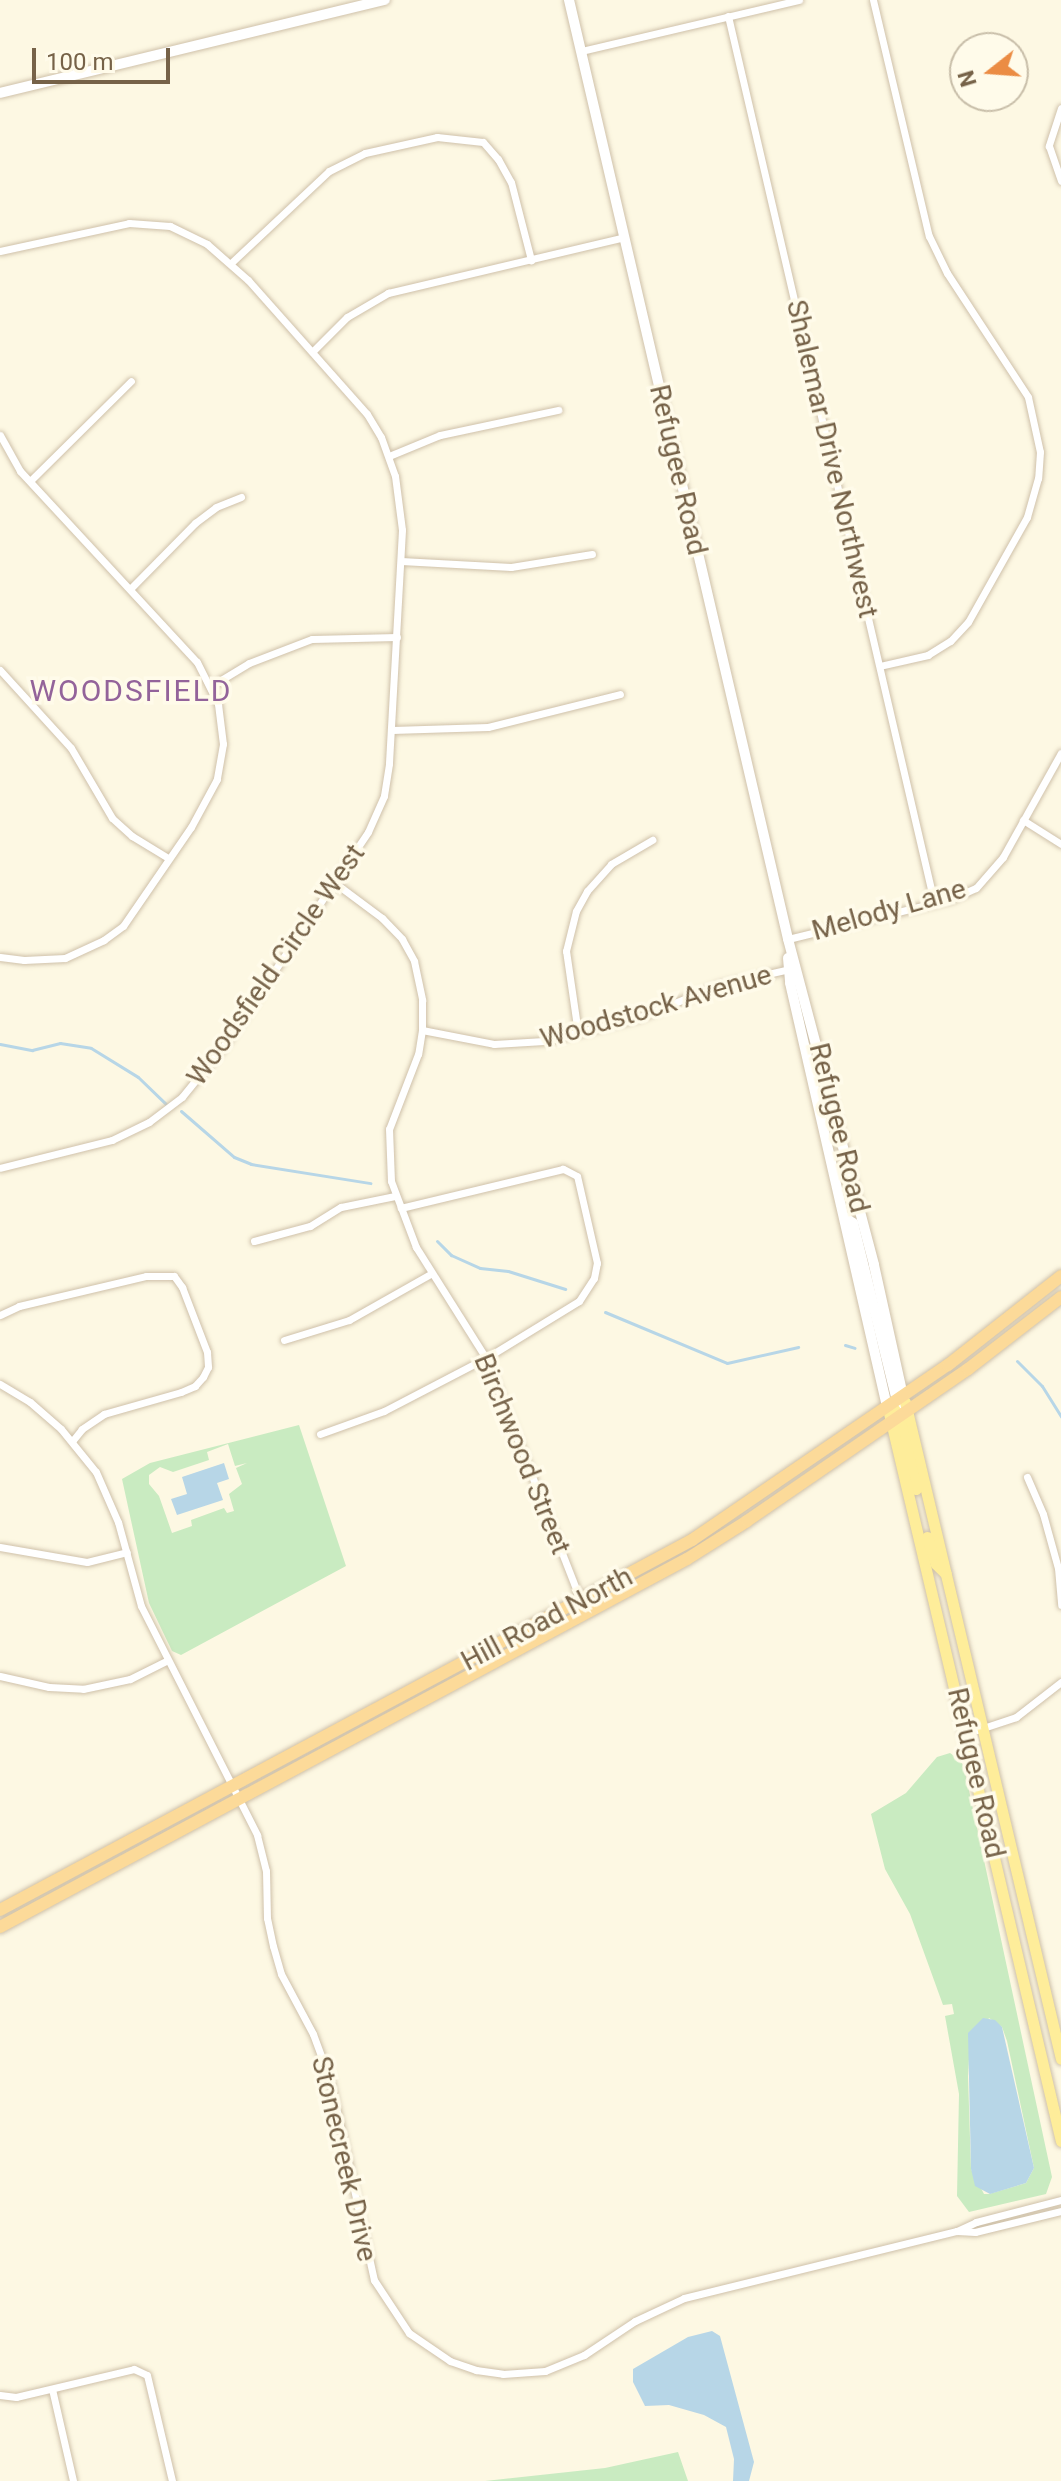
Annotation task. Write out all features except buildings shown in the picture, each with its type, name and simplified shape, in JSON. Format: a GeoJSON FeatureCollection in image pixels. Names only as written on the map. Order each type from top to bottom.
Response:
{"type":"FeatureCollection","features":[{"type":"Feature","properties":{"kind":"highway","name":"Hill Road North"},"geometry":{"type":"LineString","coordinates":[[0,1927],[687,1559],[897,1408],[1061,1276]]}},
{"type":"Feature","properties":{"kind":"highway","name":"Hill Road North"},"geometry":{"type":"LineString","coordinates":[[0,1910],[582,1604],[692,1540],[1041,1316],[1061,1297]]}},
{"type":"Feature","properties":{"kind":"main road"},"geometry":{"type":"LineString","coordinates":[[0,93],[385,0]]}},
{"type":"Feature","properties":{"kind":"main road","name":"Refugee Road"},"geometry":{"type":"LineString","coordinates":[[569,0],[788,939],[834,1176],[844,1217],[853,1223],[926,1534],[936,1564],[947,1574],[980,1729],[1061,2059]]}},
{"type":"Feature","properties":{"kind":"main road","name":"Refugee Road"},"geometry":{"type":"LineString","coordinates":[[792,969],[874,1265],[897,1408],[1061,2141]]}},
{"type":"Feature","properties":{"kind":"street"},"geometry":{"type":"LineString","coordinates":[[581,51],[799,0]]}},
{"type":"Feature","properties":{"kind":"street"},"geometry":{"type":"LineString","coordinates":[[873,0],[929,236],[947,273],[1028,397],[1040,452],[1038,478],[1027,517],[968,622],[950,641],[928,655],[880,666]]}},
{"type":"Feature","properties":{"kind":"street","name":"Shalemar Drive Northwest"},"geometry":{"type":"LineString","coordinates":[[728,16],[934,902]]}},
{"type":"Feature","properties":{"kind":"street"},"geometry":{"type":"LineString","coordinates":[[1061,108],[1050,133],[1049,146],[1061,181]]}},
{"type":"Feature","properties":{"kind":"street"},"geometry":{"type":"LineString","coordinates":[[231,263],[323,174],[384,147],[450,136],[483,142],[506,170],[531,260]]}},
{"type":"Feature","properties":{"kind":"street","name":"Woodsfield Circle West"},"geometry":{"type":"LineString","coordinates":[[0,251],[101,226],[142,222],[183,231],[207,244],[231,263],[359,403],[389,456],[399,494],[401,561],[388,777],[376,817],[335,883],[225,1044],[178,1101],[149,1122],[112,1140],[0,1168]]}},
{"type":"Feature","properties":{"kind":"street"},"geometry":{"type":"LineString","coordinates":[[313,351],[347,317],[388,293],[624,237]]}},
{"type":"Feature","properties":{"kind":"street"},"geometry":{"type":"LineString","coordinates":[[30,481],[131,381]]}},
{"type":"Feature","properties":{"kind":"street"},"geometry":{"type":"LineString","coordinates":[[389,456],[440,435],[558,410]]}},
{"type":"Feature","properties":{"kind":"street"},"geometry":{"type":"LineString","coordinates":[[0,435],[12,460],[30,481],[179,641],[211,686],[222,725],[220,766],[191,827],[114,934],[65,958],[24,960],[0,957]]}},
{"type":"Feature","properties":{"kind":"street"},"geometry":{"type":"LineString","coordinates":[[130,589],[205,515],[241,497]]}},
{"type":"Feature","properties":{"kind":"street"},"geometry":{"type":"LineString","coordinates":[[401,561],[511,567],[592,554]]}},
{"type":"Feature","properties":{"kind":"street"},"geometry":{"type":"LineString","coordinates":[[211,686],[249,663],[312,639],[397,637]]}},
{"type":"Feature","properties":{"kind":"street"},"geometry":{"type":"LineString","coordinates":[[0,670],[71,748],[112,818],[132,836],[168,858]]}},
{"type":"Feature","properties":{"kind":"street"},"geometry":{"type":"LineString","coordinates":[[392,730],[488,727],[620,694]]}},
{"type":"Feature","properties":{"kind":"street","name":"Melody Lane"},"geometry":{"type":"LineString","coordinates":[[788,939],[963,895],[986,879],[1061,753]]}},
{"type":"Feature","properties":{"kind":"street"},"geometry":{"type":"LineString","coordinates":[[1023,820],[1061,844]]}},
{"type":"Feature","properties":{"kind":"street"},"geometry":{"type":"LineString","coordinates":[[578,1033],[566,951],[576,911],[587,891],[611,864],[652,840]]}},
{"type":"Feature","properties":{"kind":"street","name":"Birchwood Street"},"geometry":{"type":"LineString","coordinates":[[335,883],[382,918],[408,948],[420,985],[422,1030],[418,1054],[389,1129],[388,1169],[395,1196],[416,1247],[486,1358],[582,1604]]}},
{"type":"Feature","properties":{"kind":"street","name":"Woodstock Avenue"},"geometry":{"type":"LineString","coordinates":[[422,1030],[471,1042],[506,1044],[578,1033],[640,1017],[719,985],[792,969]]}},
{"type":"Feature","properties":{"kind":"street"},"geometry":{"type":"LineString","coordinates":[[320,1434],[384,1411],[486,1358],[579,1301],[594,1278],[597,1263],[577,1176],[563,1169],[401,1208]]}},
{"type":"Feature","properties":{"kind":"street"},"geometry":{"type":"LineString","coordinates":[[254,1241],[310,1226],[341,1207],[395,1196]]}},
{"type":"Feature","properties":{"kind":"street"},"geometry":{"type":"LineString","coordinates":[[284,1340],[349,1320],[432,1273]]}},
{"type":"Feature","properties":{"kind":"street"},"geometry":{"type":"LineString","coordinates":[[0,1315],[19,1306],[146,1276],[174,1276],[182,1287],[207,1352],[208,1367],[203,1377],[181,1392],[104,1414],[82,1429],[73,1440]]}},
{"type":"Feature","properties":{"kind":"street","name":"Stonecreek Drive"},"geometry":{"type":"LineString","coordinates":[[0,1384],[30,1402],[73,1440],[103,1484],[127,1552],[141,1606],[166,1661],[257,1835],[266,1871],[267,1918],[281,1974],[313,2034],[330,2080],[374,2280],[409,2333],[450,2361],[503,2374],[545,2371],[584,2355],[629,2324],[684,2298],[957,2231],[976,2222],[1061,2200]]}},
{"type":"Feature","properties":{"kind":"street"},"geometry":{"type":"LineString","coordinates":[[1027,1477],[1043,1514],[1058,1568],[1061,1605]]}},
{"type":"Feature","properties":{"kind":"street"},"geometry":{"type":"LineString","coordinates":[[0,1547],[87,1562],[127,1552]]}},
{"type":"Feature","properties":{"kind":"street"},"geometry":{"type":"LineString","coordinates":[[0,1676],[49,1687],[83,1689],[121,1682],[166,1661]]}},
{"type":"Feature","properties":{"kind":"street"},"geometry":{"type":"LineString","coordinates":[[980,1729],[1016,1717],[1061,1682]]}},
{"type":"Feature","properties":{"kind":"street","name":"Stonecreek Drive"},"geometry":{"type":"LineString","coordinates":[[957,2231],[975,2232],[1061,2211]]}},
{"type":"Feature","properties":{"kind":"street"},"geometry":{"type":"LineString","coordinates":[[0,2395],[16,2397],[134,2369],[147,2375],[172,2481]]}},
{"type":"Feature","properties":{"kind":"street"},"geometry":{"type":"LineString","coordinates":[[52,2389],[73,2481]]}},
{"type":"Feature","properties":{"kind":"green space"},"geometry":{"type":"Polygon","coordinates":[[[299,1425],[346,1566],[181,1655],[172,1651],[149,1603],[122,1479],[150,1463],[299,1425]],[[228,1444],[207,1452],[209,1460],[173,1472],[160,1467],[149,1475],[149,1484],[159,1496],[172,1533],[192,1526],[191,1520],[224,1508],[227,1513],[234,1511],[229,1494],[242,1484],[236,1468],[247,1463],[235,1466],[228,1444]]]}},
{"type":"Feature","properties":{"kind":"green space"},"geometry":{"type":"Polygon","coordinates":[[[950,1753],[964,1767],[1052,2177],[1046,2194],[969,2212],[957,2196],[959,2094],[945,2016],[954,2014],[952,2004],[943,2005],[910,1914],[885,1869],[871,1814],[906,1793],[937,1757],[950,1753]],[[989,2018],[969,2059],[971,2169],[984,2194],[1026,2183],[1034,2168],[1002,2027],[989,2018]]]}},
{"type":"Feature","properties":{"kind":"green space"},"geometry":{"type":"Polygon","coordinates":[[[678,2452],[688,2481],[485,2481],[605,2468],[678,2452]]]}},
{"type":"Feature","properties":{"kind":"water"},"geometry":{"type":"Polygon","coordinates":[[[224,1463],[229,1479],[217,1483],[223,1500],[177,1515],[171,1499],[187,1494],[182,1477],[224,1463]]]}},
{"type":"Feature","properties":{"kind":"water"},"geometry":{"type":"Polygon","coordinates":[[[983,2018],[995,2020],[1002,2027],[1034,2168],[1026,2183],[990,2194],[975,2186],[971,2169],[968,2033],[983,2018]]]}},
{"type":"Feature","properties":{"kind":"water"},"geometry":{"type":"Polygon","coordinates":[[[712,2331],[720,2336],[754,2462],[749,2481],[733,2481],[734,2459],[726,2427],[704,2415],[669,2405],[645,2406],[633,2382],[633,2369],[688,2337],[712,2331]]]}},
{"type":"Feature","properties":{"kind":"waterway"},"geometry":{"type":"LineString","coordinates":[[0,1044],[32,1050],[60,1043],[91,1048],[138,1077],[166,1104]]}},
{"type":"Feature","properties":{"kind":"waterway"},"geometry":{"type":"LineString","coordinates":[[181,1111],[234,1157],[251,1164],[370,1183]]}},
{"type":"Feature","properties":{"kind":"waterway"},"geometry":{"type":"LineString","coordinates":[[437,1241],[451,1255],[480,1268],[508,1271],[565,1289]]}},
{"type":"Feature","properties":{"kind":"waterway"},"geometry":{"type":"LineString","coordinates":[[605,1312],[727,1363],[798,1347]]}},
{"type":"Feature","properties":{"kind":"waterway"},"geometry":{"type":"LineString","coordinates":[[845,1345],[855,1348]]}},
{"type":"Feature","properties":{"kind":"waterway"},"geometry":{"type":"LineString","coordinates":[[1017,1361],[1042,1386],[1061,1416]]}},
{"type":"Feature","properties":{"kind":"district","name":"WOODSFIELD"},"geometry":{"type":"Point","coordinates":[131,691]}}]}
